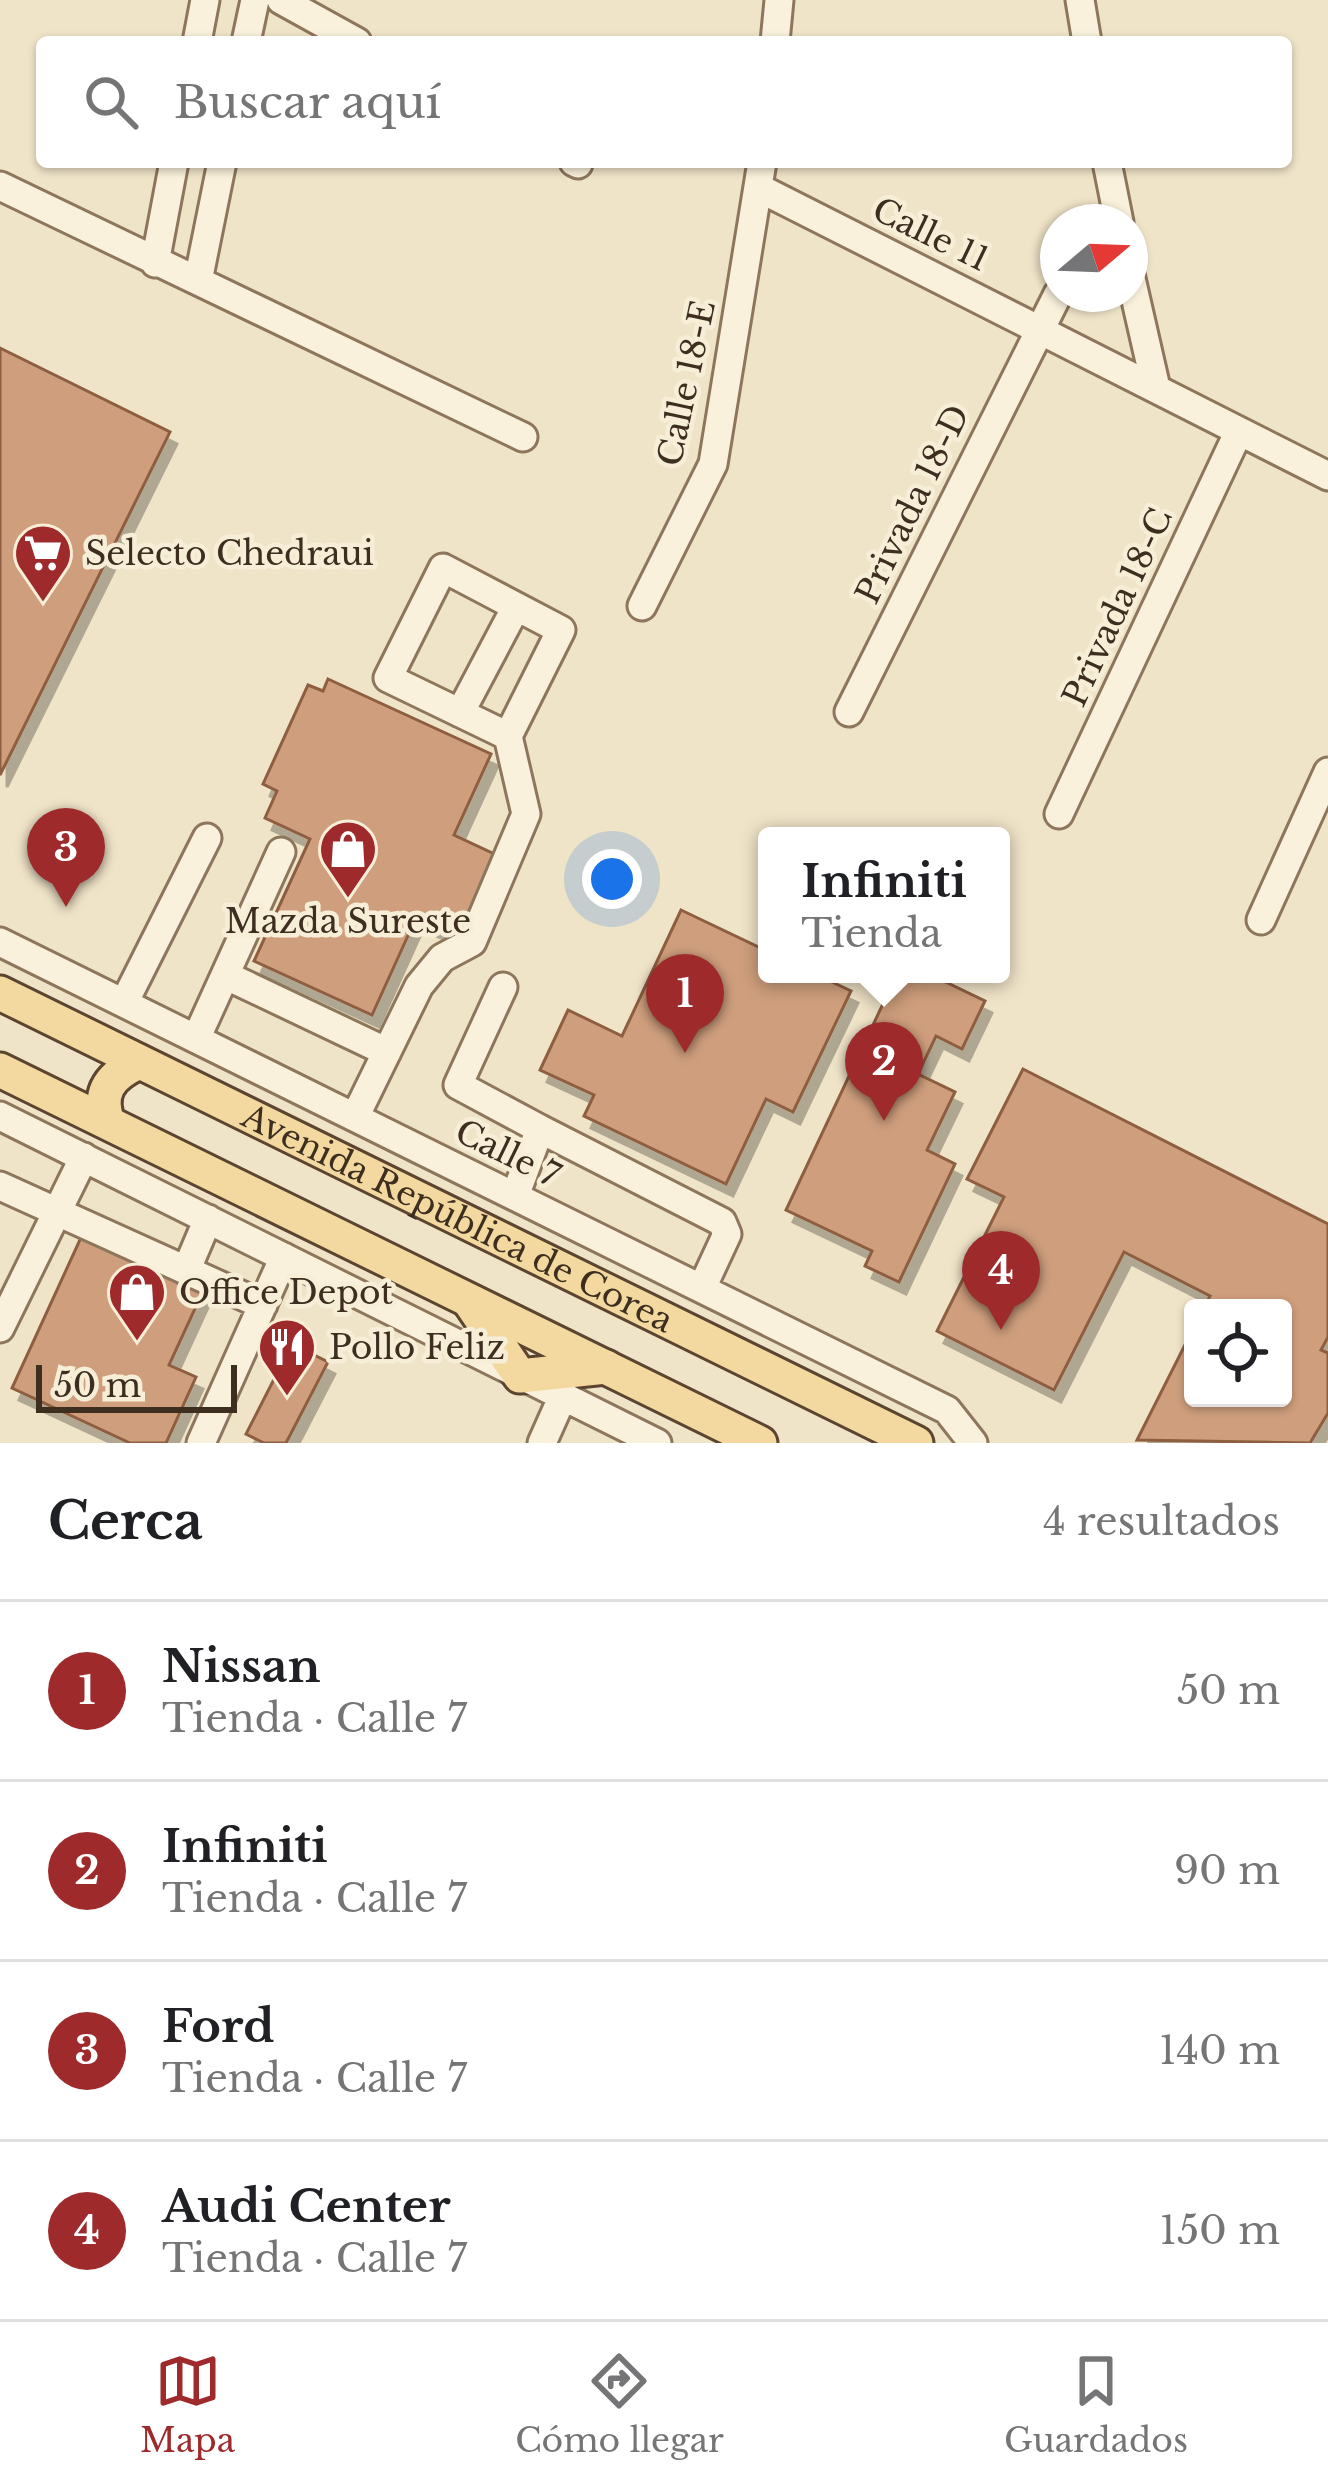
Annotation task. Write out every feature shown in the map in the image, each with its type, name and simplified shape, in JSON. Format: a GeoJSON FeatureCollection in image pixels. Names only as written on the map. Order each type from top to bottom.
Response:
{"type":"FeatureCollection","features":[{"type":"Feature","properties":{"kind":"main road","name":"Avenida República de Corea"},"geometry":{"type":"LineString","coordinates":[[0,994],[916,1443]]}},
{"type":"Feature","properties":{"kind":"main road"},"geometry":{"type":"LineString","coordinates":[[108,1123],[103,1095],[111,1080],[137,1063]]}},
{"type":"Feature","properties":{"kind":"main road","name":"Avenida República de Corea"},"geometry":{"type":"LineString","coordinates":[[0,1070],[465,1294],[760,1443]]}},
{"type":"Feature","properties":{"kind":"main road"},"geometry":{"type":"LineString","coordinates":[[465,1294],[520,1376],[607,1367]]}},
{"type":"Feature","properties":{"kind":"street"},"geometry":{"type":"LineString","coordinates":[[198,36],[205,0]]}},
{"type":"Feature","properties":{"kind":"street"},"geometry":{"type":"LineString","coordinates":[[248,36],[255,0]]}},
{"type":"Feature","properties":{"kind":"street"},"geometry":{"type":"LineString","coordinates":[[281,0],[346,36]]}},
{"type":"Feature","properties":{"kind":"street"},"geometry":{"type":"LineString","coordinates":[[776,36],[779,0]]}},
{"type":"Feature","properties":{"kind":"street"},"geometry":{"type":"LineString","coordinates":[[1080,0],[1086,36]]}},
{"type":"Feature","properties":{"kind":"street"},"geometry":{"type":"LineString","coordinates":[[155,263],[173,168]]}},
{"type":"Feature","properties":{"kind":"street"},"geometry":{"type":"LineString","coordinates":[[198,281],[221,168]]}},
{"type":"Feature","properties":{"kind":"street"},"geometry":{"type":"LineString","coordinates":[[1108,168],[1114,204]]}},
{"type":"Feature","properties":{"kind":"street","name":"Calle 11"},"geometry":{"type":"LineString","coordinates":[[760,175],[1040,328],[1328,476]]}},
{"type":"Feature","properties":{"kind":"street","name":"Calle 18-E"},"geometry":{"type":"LineString","coordinates":[[642,606],[713,464],[760,175]]}},
{"type":"Feature","properties":{"kind":"street"},"geometry":{"type":"LineString","coordinates":[[0,186],[524,437]]}},
{"type":"Feature","properties":{"kind":"street","name":"Privada 18-D"},"geometry":{"type":"LineString","coordinates":[[849,712],[1048,312]]}},
{"type":"Feature","properties":{"kind":"street"},"geometry":{"type":"LineString","coordinates":[[1139,312],[1156,388]]}},
{"type":"Feature","properties":{"kind":"street","name":"Privada 18-C"},"geometry":{"type":"LineString","coordinates":[[1059,814],[1239,431]]}},
{"type":"Feature","properties":{"kind":"street"},"geometry":{"type":"LineString","coordinates":[[355,1118],[418,986],[442,958],[472,942],[526,814],[508,736],[561,630],[443,568],[388,678],[508,736]]}},
{"type":"Feature","properties":{"kind":"street"},"geometry":{"type":"LineString","coordinates":[[460,713],[516,607]]}},
{"type":"Feature","properties":{"kind":"street"},"geometry":{"type":"LineString","coordinates":[[1261,920],[1328,772]]}},
{"type":"Feature","properties":{"kind":"street"},"geometry":{"type":"LineString","coordinates":[[124,1003],[207,838]]}},
{"type":"Feature","properties":{"kind":"street"},"geometry":{"type":"LineString","coordinates":[[196,1039],[280,852]]}},
{"type":"Feature","properties":{"kind":"street","name":"Calle 7"},"geometry":{"type":"LineString","coordinates":[[0,942],[947,1410],[973,1443]]}},
{"type":"Feature","properties":{"kind":"street"},"geometry":{"type":"LineString","coordinates":[[227,976],[387,1052]]}},
{"type":"Feature","properties":{"kind":"street"},"geometry":{"type":"LineString","coordinates":[[503,987],[458,1085],[722,1222],[727,1234],[702,1288]]}},
{"type":"Feature","properties":{"kind":"street"},"geometry":{"type":"LineString","coordinates":[[0,1116],[657,1443]]}},
{"type":"Feature","properties":{"kind":"street"},"geometry":{"type":"LineString","coordinates":[[514,1196],[540,1129]]}},
{"type":"Feature","properties":{"kind":"street"},"geometry":{"type":"LineString","coordinates":[[0,1328],[84,1157]]}},
{"type":"Feature","properties":{"kind":"street"},"geometry":{"type":"LineString","coordinates":[[0,1186],[263,1305]]}},
{"type":"Feature","properties":{"kind":"street"},"geometry":{"type":"LineString","coordinates":[[186,1270],[208,1219]]}},
{"type":"Feature","properties":{"kind":"street"},"geometry":{"type":"LineString","coordinates":[[201,1443],[284,1257]]}},
{"type":"Feature","properties":{"kind":"street"},"geometry":{"type":"LineString","coordinates":[[542,1443],[562,1397]]}},
{"type":"Feature","properties":{"kind":"building","name":"Selecto Chedraui"},"geometry":{"type":"Polygon","coordinates":[[[0,348],[170,432],[0,775],[0,348]]]}},
{"type":"Feature","properties":{"kind":"building"},"geometry":{"type":"Polygon","coordinates":[[[328,679],[491,754],[454,835],[505,859],[467,941],[416,918],[372,1015],[254,961],[310,839],[265,818],[277,791],[263,784],[308,685],[323,691],[328,679]]]}},
{"type":"Feature","properties":{"kind":"building"},"geometry":{"type":"Polygon","coordinates":[[[681,910],[758,947],[758,983],[834,983],[851,991],[793,1112],[766,1099],[726,1184],[584,1116],[594,1095],[540,1070],[568,1010],[622,1036],[681,910]]]}},
{"type":"Feature","properties":{"kind":"building"},"geometry":{"type":"Polygon","coordinates":[[[893,983],[948,983],[985,1001],[962,1049],[936,1036],[918,1074],[955,1092],[927,1150],[955,1164],[899,1282],[865,1266],[872,1251],[786,1210],[893,983]]]}},
{"type":"Feature","properties":{"kind":"building"},"geometry":{"type":"Polygon","coordinates":[[[1023,1069],[1328,1224],[1328,1337],[1321,1350],[1328,1353],[1328,1413],[1310,1443],[1137,1440],[1184,1347],[1184,1407],[1292,1407],[1292,1299],[1208,1299],[1124,1252],[1054,1390],[937,1331],[1004,1197],[967,1179],[1023,1069]]]}},
{"type":"Feature","properties":{"kind":"building"},"geometry":{"type":"Polygon","coordinates":[[[84,1231],[205,1287],[169,1365],[196,1377],[166,1443],[130,1443],[12,1388],[84,1231]]]}},
{"type":"Feature","properties":{"kind":"building","name":"Pollo Feliz"},"geometry":{"type":"Polygon","coordinates":[[[292,1344],[328,1362],[286,1443],[264,1443],[246,1434],[292,1344]]]}},
{"type":"Feature","properties":{"kind":"place","name":"Selecto Chedraui"},"geometry":{"type":"Point","coordinates":[43,604]}},
{"type":"Feature","properties":{"kind":"place","name":"Mazda Sureste"},"geometry":{"type":"Point","coordinates":[348,900]}},
{"type":"Feature","properties":{"kind":"place","name":"Ford"},"geometry":{"type":"Point","coordinates":[66,907]}},
{"type":"Feature","properties":{"kind":"place","name":"Nissan"},"geometry":{"type":"Point","coordinates":[685,1053]}},
{"type":"Feature","properties":{"kind":"place","name":"Infiniti"},"geometry":{"type":"Point","coordinates":[884,1121]}},
{"type":"Feature","properties":{"kind":"place","name":"Audi Center"},"geometry":{"type":"Point","coordinates":[1001,1330]}},
{"type":"Feature","properties":{"kind":"place","name":"Office Depot"},"geometry":{"type":"Point","coordinates":[137,1343]}},
{"type":"Feature","properties":{"kind":"place","name":"Pollo Feliz"},"geometry":{"type":"Point","coordinates":[287,1398]}}]}
